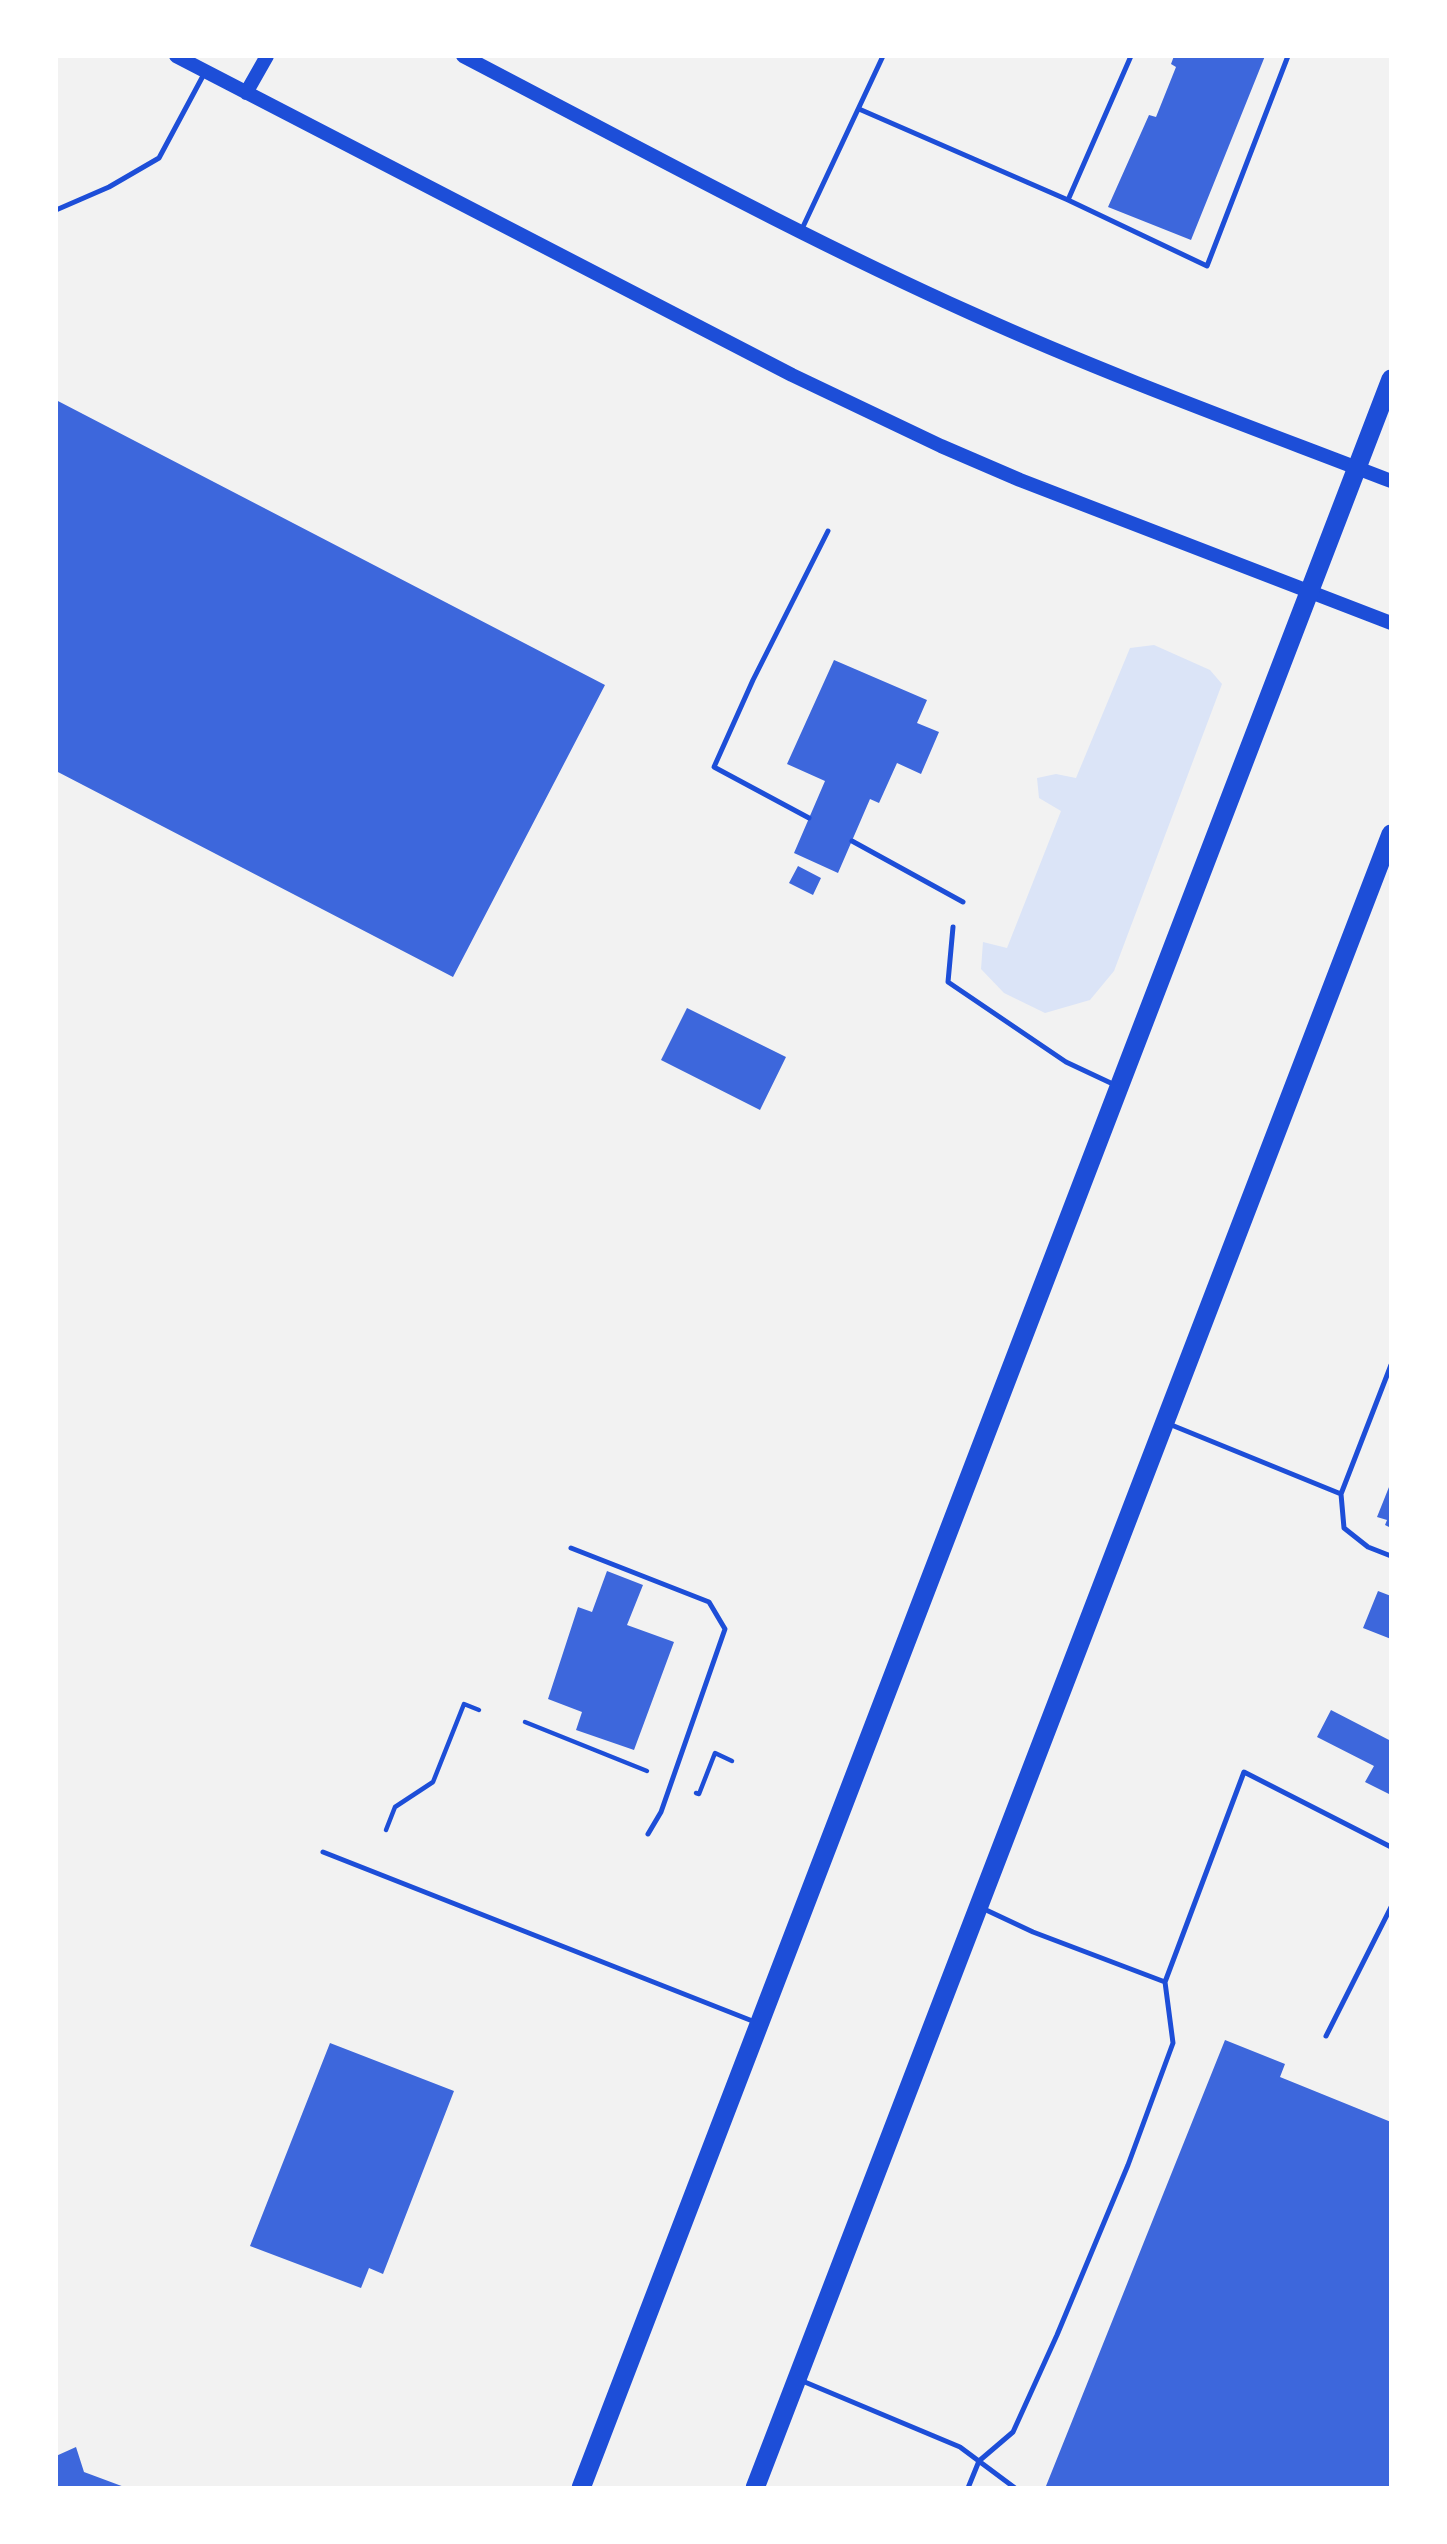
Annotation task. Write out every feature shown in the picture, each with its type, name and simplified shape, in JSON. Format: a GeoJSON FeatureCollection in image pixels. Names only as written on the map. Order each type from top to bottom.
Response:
{"type":"FeatureCollection","features":[{"type":"Feature","properties":{"kind":"highway"},"geometry":{"type":"LineString","coordinates":[[581,2488],[1391,379]]}},
{"type":"Feature","properties":{"kind":"highway"},"geometry":{"type":"LineString","coordinates":[[755,2488],[1391,834]]}},
{"type":"Feature","properties":{"kind":"main road"},"geometry":{"type":"LineString","coordinates":[[176,56],[792,375],[941,446],[1020,480],[1391,623]]}},
{"type":"Feature","properties":{"kind":"main road"},"geometry":{"type":"LineString","coordinates":[[246,93],[267,56]]}},
{"type":"Feature","properties":{"kind":"main road"},"geometry":{"type":"LineString","coordinates":[[463,56],[801,231],[972,314],[1123,379],[1391,481]]}},
{"type":"Feature","properties":{"kind":"lane"},"geometry":{"type":"LineString","coordinates":[[801,231],[883,56]]}},
{"type":"Feature","properties":{"kind":"lane"},"geometry":{"type":"LineString","coordinates":[[1068,200],[1131,56]]}},
{"type":"Feature","properties":{"kind":"lane"},"geometry":{"type":"LineString","coordinates":[[859,109],[1068,200],[1207,266],[1288,56]]}},
{"type":"Feature","properties":{"kind":"lane"},"geometry":{"type":"LineString","coordinates":[[56,210],[109,187],[159,158],[205,71]]}},
{"type":"Feature","properties":{"kind":"lane"},"geometry":{"type":"LineString","coordinates":[[809,818],[714,767],[753,680],[828,531]]}},
{"type":"Feature","properties":{"kind":"lane"},"geometry":{"type":"LineString","coordinates":[[852,841],[963,902]]}},
{"type":"Feature","properties":{"kind":"lane"},"geometry":{"type":"LineString","coordinates":[[953,927],[948,982],[1066,1062],[1119,1087]]}},
{"type":"Feature","properties":{"kind":"lane"},"geometry":{"type":"LineString","coordinates":[[1391,1365],[1341,1494],[1345,1528],[1368,1547],[1391,1556]]}},
{"type":"Feature","properties":{"kind":"lane"},"geometry":{"type":"LineString","coordinates":[[1164,1422],[1341,1494]]}},
{"type":"Feature","properties":{"kind":"lane"},"geometry":{"type":"LineString","coordinates":[[571,1548],[709,1602],[725,1629],[660,1812],[648,1834]]}},
{"type":"Feature","properties":{"kind":"lane"},"geometry":{"type":"LineString","coordinates":[[968,2488],[979,2461],[1013,2432],[1128,2165],[1173,2043],[1164,1982],[1244,1772],[1391,1847]]}},
{"type":"Feature","properties":{"kind":"lane"},"geometry":{"type":"LineString","coordinates":[[323,1852],[758,2023]]}},
{"type":"Feature","properties":{"kind":"lane"},"geometry":{"type":"LineString","coordinates":[[978,1907],[1033,1932],[1164,1982]]}},
{"type":"Feature","properties":{"kind":"lane"},"geometry":{"type":"LineString","coordinates":[[1326,2036],[1391,1907]]}},
{"type":"Feature","properties":{"kind":"lane"},"geometry":{"type":"LineString","coordinates":[[797,2379],[960,2447],[1015,2488]]}},
{"type":"Feature","properties":{"kind":"path"},"geometry":{"type":"LineString","coordinates":[[386,1830],[395,1807],[433,1782],[464,1704],[479,1710]]}},
{"type":"Feature","properties":{"kind":"path"},"geometry":{"type":"LineString","coordinates":[[525,1722],[651,1772]]}},
{"type":"Feature","properties":{"kind":"path"},"geometry":{"type":"LineString","coordinates":[[693,1791],[699,1794],[715,1753],[732,1761]]}},
{"type":"Feature","properties":{"kind":"shaded area"},"geometry":{"type":"Polygon","coordinates":[[[1154,645],[1210,670],[1222,684],[1114,971],[1090,1000],[1045,1013],[1004,993],[981,969],[983,942],[1007,948],[1061,811],[1039,798],[1037,778],[1056,774],[1076,778],[1130,648],[1154,645]]]}},
{"type":"Feature","properties":{"kind":"building"},"geometry":{"type":"Polygon","coordinates":[[[1174,56],[1265,56],[1191,240],[1108,207],[1149,115],[1156,117],[1176,67],[1171,64],[1174,56]]]}},
{"type":"Feature","properties":{"kind":"building"},"geometry":{"type":"Polygon","coordinates":[[[56,400],[605,685],[453,977],[56,771],[56,400]]]}},
{"type":"Feature","properties":{"kind":"building"},"geometry":{"type":"Polygon","coordinates":[[[834,660],[927,700],[917,723],[939,732],[921,774],[897,763],[879,803],[870,799],[838,873],[794,853],[825,781],[787,764],[834,660]]]}},
{"type":"Feature","properties":{"kind":"building"},"geometry":{"type":"Polygon","coordinates":[[[798,866],[821,878],[813,895],[789,883],[798,866]]]}},
{"type":"Feature","properties":{"kind":"building"},"geometry":{"type":"Polygon","coordinates":[[[687,1008],[786,1057],[760,1110],[661,1060],[687,1008]]]}},
{"type":"Feature","properties":{"kind":"building"},"geometry":{"type":"Polygon","coordinates":[[[1391,1482],[1391,1528],[1385,1525],[1387,1520],[1377,1517],[1391,1482]]]}},
{"type":"Feature","properties":{"kind":"building"},"geometry":{"type":"Polygon","coordinates":[[[607,1571],[643,1585],[627,1625],[674,1642],[634,1750],[576,1730],[582,1712],[548,1699],[578,1607],[592,1612],[607,1571]]]}},
{"type":"Feature","properties":{"kind":"building"},"geometry":{"type":"Polygon","coordinates":[[[1378,1591],[1391,1596],[1391,1639],[1363,1628],[1378,1591]]]}},
{"type":"Feature","properties":{"kind":"building"},"geometry":{"type":"Polygon","coordinates":[[[1331,1710],[1391,1741],[1391,1795],[1365,1782],[1374,1766],[1317,1737],[1331,1710]]]}},
{"type":"Feature","properties":{"kind":"building"},"geometry":{"type":"Polygon","coordinates":[[[1225,2040],[1285,2064],[1280,2077],[1391,2122],[1391,2488],[1046,2486],[1225,2040]]]}},
{"type":"Feature","properties":{"kind":"building"},"geometry":{"type":"Polygon","coordinates":[[[330,2043],[454,2091],[383,2274],[369,2268],[361,2288],[250,2246],[330,2043]]]}},
{"type":"Feature","properties":{"kind":"building"},"geometry":{"type":"Polygon","coordinates":[[[76,2447],[84,2472],[127,2488],[56,2488],[56,2456],[76,2447]]]}}]}
